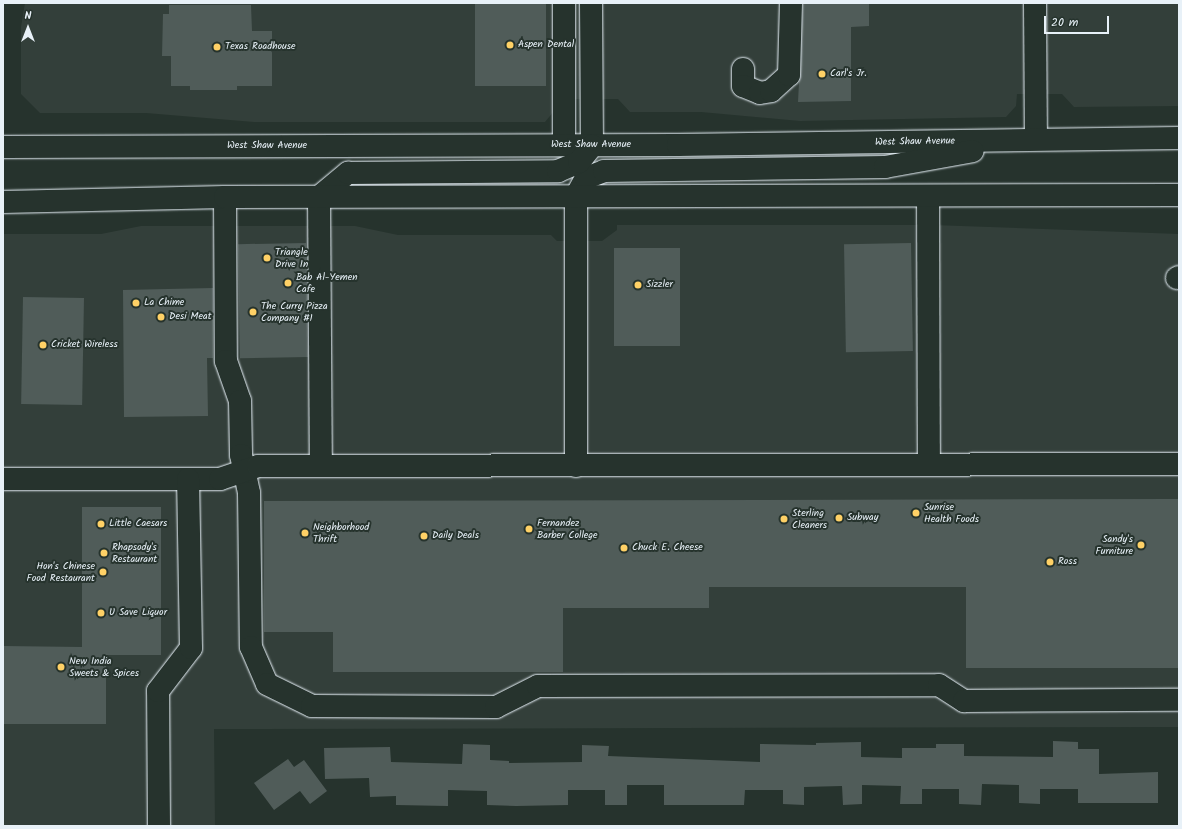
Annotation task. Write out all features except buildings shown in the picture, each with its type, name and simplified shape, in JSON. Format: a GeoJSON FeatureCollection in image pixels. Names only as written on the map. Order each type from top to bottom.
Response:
{"type":"FeatureCollection","features":[{"type":"Feature","properties":{"kind":"main road"},"geometry":{"type":"LineString","coordinates":[[564,3],[564,145]]}},
{"type":"Feature","properties":{"kind":"main road"},"geometry":{"type":"LineString","coordinates":[[319,198],[348,174],[558,171],[579,162],[592,146],[591,3]]}},
{"type":"Feature","properties":{"kind":"main road"},"geometry":{"type":"LineString","coordinates":[[743,69],[743,86],[760,93],[771,91],[789,75],[791,3]]}},
{"type":"Feature","properties":{"kind":"main road"},"geometry":{"type":"LineString","coordinates":[[576,466],[576,196],[586,178],[604,171],[885,167],[1036,139],[1034,3]]}},
{"type":"Feature","properties":{"kind":"main road","name":"West Shaw Avenue"},"geometry":{"type":"LineString","coordinates":[[3,147],[592,146],[1179,138]]}},
{"type":"Feature","properties":{"kind":"main road"},"geometry":{"type":"LineString","coordinates":[[3,202],[225,198],[576,196],[928,197],[1179,195]]}},
{"type":"Feature","properties":{"kind":"main road"},"geometry":{"type":"LineString","coordinates":[[928,197],[929,465]]}},
{"type":"Feature","properties":{"kind":"main road"},"geometry":{"type":"LineString","coordinates":[[225,198],[226,361],[240,401],[241,455],[249,493],[251,647],[267,684],[312,706],[496,707],[538,686],[939,685],[964,701],[1179,700]]}},
{"type":"Feature","properties":{"kind":"main road"},"geometry":{"type":"LineString","coordinates":[[319,198],[321,466]]}},
{"type":"Feature","properties":{"kind":"main road"},"geometry":{"type":"LineString","coordinates":[[3,479],[220,479],[258,466],[1179,464]]}},
{"type":"Feature","properties":{"kind":"main road"},"geometry":{"type":"LineString","coordinates":[[158,826],[158,691],[191,648],[188,479]]}},
{"type":"Feature","properties":{"kind":"shaded area"},"geometry":{"type":"Polygon","coordinates":[[[25,3],[1179,3],[1179,106],[1074,107],[1062,94],[1017,94],[1016,106],[1006,117],[800,121],[701,112],[630,112],[618,99],[564,99],[545,122],[254,122],[146,113],[40,113],[21,94],[21,27],[25,3]]]}},
{"type":"Feature","properties":{"kind":"shaded area"},"geometry":{"type":"Polygon","coordinates":[[[617,225],[933,225],[1179,234],[1179,727],[214,729],[215,826],[3,826],[3,234],[101,234],[141,226],[355,226],[398,235],[551,235],[557,241],[602,241],[617,230],[617,225]]]}},
{"type":"Feature","properties":{"kind":"place","name":"Aspen Dental"},"geometry":{"type":"Point","coordinates":[510,45]}},
{"type":"Feature","properties":{"kind":"place","name":"Texas Roadhouse"},"geometry":{"type":"Point","coordinates":[217,47]}},
{"type":"Feature","properties":{"kind":"place","name":"Carl's Jr."},"geometry":{"type":"Point","coordinates":[822,74]}},
{"type":"Feature","properties":{"kind":"place","name":"Triangle Drive In"},"geometry":{"type":"Point","coordinates":[267,258]}},
{"type":"Feature","properties":{"kind":"place","name":"Bab Al-Yemen Cafe"},"geometry":{"type":"Point","coordinates":[288,283]}},
{"type":"Feature","properties":{"kind":"place","name":"Sizzler"},"geometry":{"type":"Point","coordinates":[638,285]}},
{"type":"Feature","properties":{"kind":"place","name":"La Chime"},"geometry":{"type":"Point","coordinates":[136,303]}},
{"type":"Feature","properties":{"kind":"place","name":"The Curry Pizza Company #1"},"geometry":{"type":"Point","coordinates":[253,312]}},
{"type":"Feature","properties":{"kind":"place","name":"Desi Meat"},"geometry":{"type":"Point","coordinates":[161,317]}},
{"type":"Feature","properties":{"kind":"place","name":"Cricket Wireless"},"geometry":{"type":"Point","coordinates":[43,345]}},
{"type":"Feature","properties":{"kind":"place","name":"Sunrise Health Foods"},"geometry":{"type":"Point","coordinates":[916,513]}},
{"type":"Feature","properties":{"kind":"place","name":"Subway"},"geometry":{"type":"Point","coordinates":[839,518]}},
{"type":"Feature","properties":{"kind":"place","name":"Sterling Cleaners"},"geometry":{"type":"Point","coordinates":[784,519]}},
{"type":"Feature","properties":{"kind":"place","name":"Little Caesars"},"geometry":{"type":"Point","coordinates":[101,524]}},
{"type":"Feature","properties":{"kind":"place","name":"Fernandez Barber College"},"geometry":{"type":"Point","coordinates":[529,529]}},
{"type":"Feature","properties":{"kind":"place","name":"Neighborhood Thrift"},"geometry":{"type":"Point","coordinates":[305,533]}},
{"type":"Feature","properties":{"kind":"place","name":"Daily Deals"},"geometry":{"type":"Point","coordinates":[424,536]}},
{"type":"Feature","properties":{"kind":"place","name":"Sandy's Furniture"},"geometry":{"type":"Point","coordinates":[1141,545]}},
{"type":"Feature","properties":{"kind":"place","name":"Chuck E. Cheese"},"geometry":{"type":"Point","coordinates":[624,548]}},
{"type":"Feature","properties":{"kind":"place","name":"Rhapsody's Restaurant"},"geometry":{"type":"Point","coordinates":[104,553]}},
{"type":"Feature","properties":{"kind":"place","name":"Ross"},"geometry":{"type":"Point","coordinates":[1050,562]}},
{"type":"Feature","properties":{"kind":"place","name":"Hon's Chinese Food Restaurant"},"geometry":{"type":"Point","coordinates":[103,572]}},
{"type":"Feature","properties":{"kind":"place","name":"U Save Liquor"},"geometry":{"type":"Point","coordinates":[101,613]}},
{"type":"Feature","properties":{"kind":"place","name":"New India Sweets & Spices"},"geometry":{"type":"Point","coordinates":[61,667]}}]}
